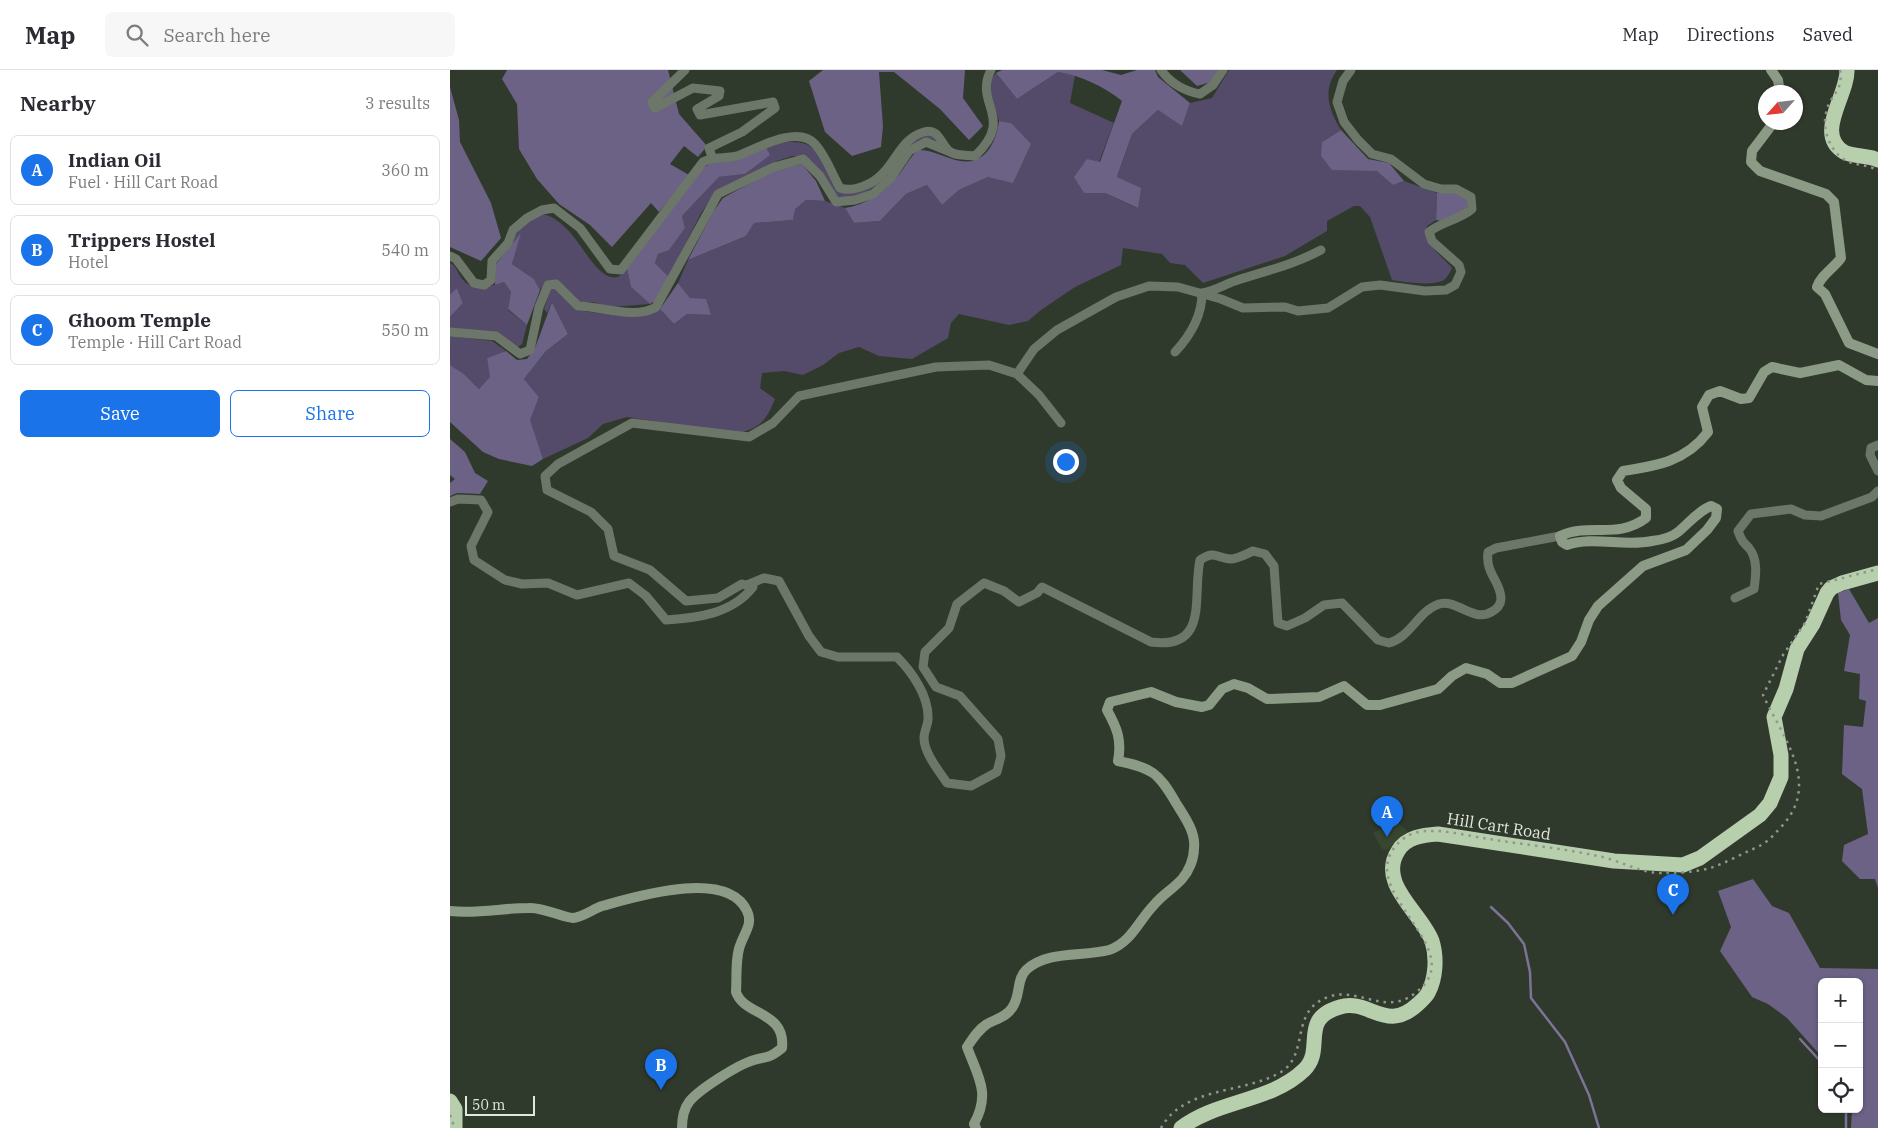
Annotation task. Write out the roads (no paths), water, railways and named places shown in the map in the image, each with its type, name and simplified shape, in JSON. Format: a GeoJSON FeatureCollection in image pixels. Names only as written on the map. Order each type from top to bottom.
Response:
{"type":"FeatureCollection","features":[{"type":"Feature","properties":{"kind":"highway"},"geometry":{"type":"LineString","coordinates":[[1847,70],[1848,80],[1831,127],[1832,138],[1837,146],[1846,153],[1878,160]]}},
{"type":"Feature","properties":{"kind":"highway","name":"Hill Cart Road"},"geometry":{"type":"LineString","coordinates":[[1181,1128],[1221,1108],[1295,1079],[1306,1068],[1314,1052],[1313,1032],[1316,1022],[1332,1010],[1342,1006],[1353,1007],[1392,1018],[1410,1011],[1428,994],[1435,965],[1434,947],[1429,934],[1396,885],[1392,873],[1396,854],[1403,844],[1411,839],[1438,834],[1614,861],[1683,865],[1707,853],[1760,816],[1770,803],[1780,777],[1781,755],[1774,717],[1786,689],[1797,649],[1814,624],[1821,602],[1831,588],[1878,573]]}},
{"type":"Feature","properties":{"kind":"highway"},"geometry":{"type":"LineString","coordinates":[[450,1101],[455,1109],[455,1128]]}},
{"type":"Feature","properties":{"kind":"main road"},"geometry":{"type":"LineString","coordinates":[[1771,70],[1778,80],[1779,85]]}},
{"type":"Feature","properties":{"kind":"main road"},"geometry":{"type":"LineString","coordinates":[[1768,130],[1752,151],[1751,162],[1760,171],[1826,194],[1834,202],[1841,258],[1832,270],[1820,278],[1817,287],[1825,294],[1849,343],[1878,354]]}},
{"type":"Feature","properties":{"kind":"main road"},"geometry":{"type":"LineString","coordinates":[[976,1128],[974,1124],[981,1111],[984,1099],[980,1075],[967,1047],[975,1035],[986,1025],[1002,1018],[1011,1010],[1017,1000],[1020,978],[1026,970],[1045,959],[1109,950],[1122,944],[1155,903],[1182,879],[1193,857],[1195,846],[1191,830],[1162,782],[1152,771],[1118,761],[1121,748],[1120,735],[1107,710],[1110,702],[1151,692],[1176,702],[1202,707],[1209,705],[1222,688],[1234,684],[1248,688],[1267,700],[1319,697],[1344,686],[1367,704],[1380,705],[1438,689],[1452,676],[1466,668],[1488,674],[1500,683],[1512,683],[1572,656],[1581,642],[1589,620],[1598,606],[1643,566],[1686,550],[1707,530],[1716,518],[1717,509],[1711,506],[1702,509],[1676,534],[1652,541],[1621,544],[1581,541],[1567,545],[1562,542],[1560,536],[1570,532],[1593,530],[1606,532],[1634,527],[1646,518],[1646,509],[1621,488],[1617,480],[1622,471],[1668,462],[1696,448],[1708,432],[1702,407],[1709,395],[1720,391],[1740,399],[1749,398],[1764,372],[1772,367],[1800,373],[1839,365],[1866,380],[1878,381]]}},
{"type":"Feature","properties":{"kind":"main road"},"geometry":{"type":"LineString","coordinates":[[450,911],[472,913],[530,908],[573,918],[600,907],[672,889],[711,889],[729,894],[741,902],[748,912],[750,922],[740,945],[736,992],[738,999],[770,1018],[783,1039],[782,1048],[770,1058],[754,1060],[730,1071],[689,1101],[682,1114],[682,1128]]}},
{"type":"Feature","properties":{"kind":"street"},"geometry":{"type":"LineString","coordinates":[[686,70],[652,102],[655,108],[693,88],[720,91],[719,96],[697,109],[700,115],[773,102],[775,108],[742,132],[710,148],[712,157]]}},
{"type":"Feature","properties":{"kind":"street"},"geometry":{"type":"LineString","coordinates":[[450,332],[496,336],[520,354],[530,350],[542,295],[548,284],[556,284],[566,291],[578,306],[596,306],[613,311],[648,312],[656,307],[718,194],[774,167],[803,158],[820,176],[836,202],[855,200],[873,194],[890,178],[909,151],[926,142],[962,155],[975,156],[986,146],[994,132],[994,121],[986,78],[990,70]]}},
{"type":"Feature","properties":{"kind":"street"},"geometry":{"type":"LineString","coordinates":[[1161,70],[1172,82],[1187,91],[1200,94],[1213,85],[1223,70]]}},
{"type":"Feature","properties":{"kind":"street"},"geometry":{"type":"LineString","coordinates":[[1017,374],[1034,349],[1057,330],[1116,297],[1149,286],[1178,287],[1202,293],[1242,308],[1285,307],[1298,311],[1328,308],[1362,287],[1380,286],[1425,291],[1446,290],[1455,285],[1461,272],[1459,265],[1432,242],[1430,232],[1436,226],[1446,224],[1472,209],[1471,197],[1456,189],[1441,189],[1424,184],[1390,159],[1372,154],[1358,140],[1344,122],[1337,102],[1343,81],[1351,70]]}},
{"type":"Feature","properties":{"kind":"street"},"geometry":{"type":"LineString","coordinates":[[450,256],[456,259],[474,283],[484,285],[491,280],[492,260],[508,243],[513,230],[527,218],[542,210],[554,208],[580,228],[610,269],[621,270],[703,162],[712,157],[738,156],[763,144],[785,138],[805,137],[815,143],[822,153],[840,188],[848,190],[876,181],[888,170],[899,150],[922,132],[931,131],[939,136],[949,151]]}},
{"type":"Feature","properties":{"kind":"street"},"geometry":{"type":"LineString","coordinates":[[1202,293],[1216,290],[1234,281],[1300,262],[1321,250]]}},
{"type":"Feature","properties":{"kind":"street"},"geometry":{"type":"LineString","coordinates":[[1175,352],[1183,344],[1196,322],[1202,302],[1202,293]]}},
{"type":"Feature","properties":{"kind":"street"},"geometry":{"type":"LineString","coordinates":[[450,502],[458,499],[481,500],[488,512],[471,546],[474,560],[506,580],[522,584],[548,584],[577,596],[629,584],[646,596],[666,620],[694,618],[727,608],[745,597],[752,587],[742,584],[718,598],[686,601],[650,570],[614,556],[608,528],[591,512],[547,490],[545,476],[558,464],[632,423],[749,437],[773,422],[799,396],[936,366],[989,365],[1017,374],[1039,395],[1061,423]]}},
{"type":"Feature","properties":{"kind":"street"},"geometry":{"type":"LineString","coordinates":[[1878,445],[1871,448],[1870,455],[1878,470]]}},
{"type":"Feature","properties":{"kind":"street"},"geometry":{"type":"LineString","coordinates":[[1735,598],[1754,589],[1754,558],[1749,549],[1741,542],[1738,531],[1751,514],[1791,510],[1805,515],[1820,516],[1872,497],[1878,491]]}},
{"type":"Feature","properties":{"kind":"street"},"geometry":{"type":"LineString","coordinates":[[746,586],[764,578],[779,581],[809,636],[821,652],[838,657],[897,657],[910,670],[925,702],[928,718],[924,739],[933,763],[947,782],[970,786],[997,772],[1002,756],[998,739],[960,696],[936,686],[922,668],[925,652],[948,628],[956,604],[984,583],[1004,591],[1019,602],[1037,593],[1042,587],[1151,642],[1166,644],[1178,641],[1189,632],[1197,616],[1197,576],[1200,560],[1207,555],[1217,554],[1229,559],[1241,557],[1253,551],[1265,554],[1274,566],[1278,623],[1286,626],[1324,605],[1342,603],[1378,640],[1389,643],[1405,636],[1428,611],[1438,604],[1446,603],[1471,614],[1488,615],[1497,609],[1501,600],[1487,563],[1488,552],[1496,548],[1560,536]]}},
{"type":"Feature","properties":{"kind":"waterway"},"geometry":{"type":"LineString","coordinates":[[1491,907],[1508,923],[1524,944],[1530,972],[1531,998],[1565,1042],[1589,1095],[1599,1128]]}},
{"type":"Feature","properties":{"kind":"waterway"},"geometry":{"type":"LineString","coordinates":[[1800,1039],[1818,1059]]}},
{"type":"Feature","properties":{"kind":"waterway"},"geometry":{"type":"LineString","coordinates":[[1846,1113],[1846,1128]]}},
{"type":"Feature","properties":{"kind":"railway"},"geometry":{"type":"LineString","coordinates":[[1840,70],[1840,83],[1826,113],[1825,126],[1828,140],[1835,151],[1845,160],[1878,171]]}},
{"type":"Feature","properties":{"kind":"railway"},"geometry":{"type":"LineString","coordinates":[[1161,1128],[1171,1114],[1184,1105],[1216,1092],[1250,1084],[1281,1072],[1290,1064],[1295,1055],[1308,1012],[1316,1004],[1328,997],[1350,995],[1382,1002],[1403,1000],[1414,994],[1429,978],[1431,961],[1425,943],[1392,887],[1387,869],[1392,851],[1396,845],[1409,835],[1425,831],[1450,832],[1584,853],[1655,873],[1687,872],[1710,868],[1758,847],[1772,837],[1793,811],[1798,794],[1799,778],[1788,744],[1763,695],[1783,655],[1805,623],[1819,584],[1878,569]]}},
{"type":"Feature","properties":{"kind":"railway"},"geometry":{"type":"LineString","coordinates":[[450,1115],[453,1123],[452,1128]]}},
{"type":"Feature","properties":{"kind":"place","name":"Indian Oil"},"geometry":{"type":"Point","coordinates":[1387,837]}},
{"type":"Feature","properties":{"kind":"place","name":"Ghoom Temple"},"geometry":{"type":"Point","coordinates":[1673,915]}},
{"type":"Feature","properties":{"kind":"place","name":"Trippers Hostel"},"geometry":{"type":"Point","coordinates":[661,1090]}}]}
